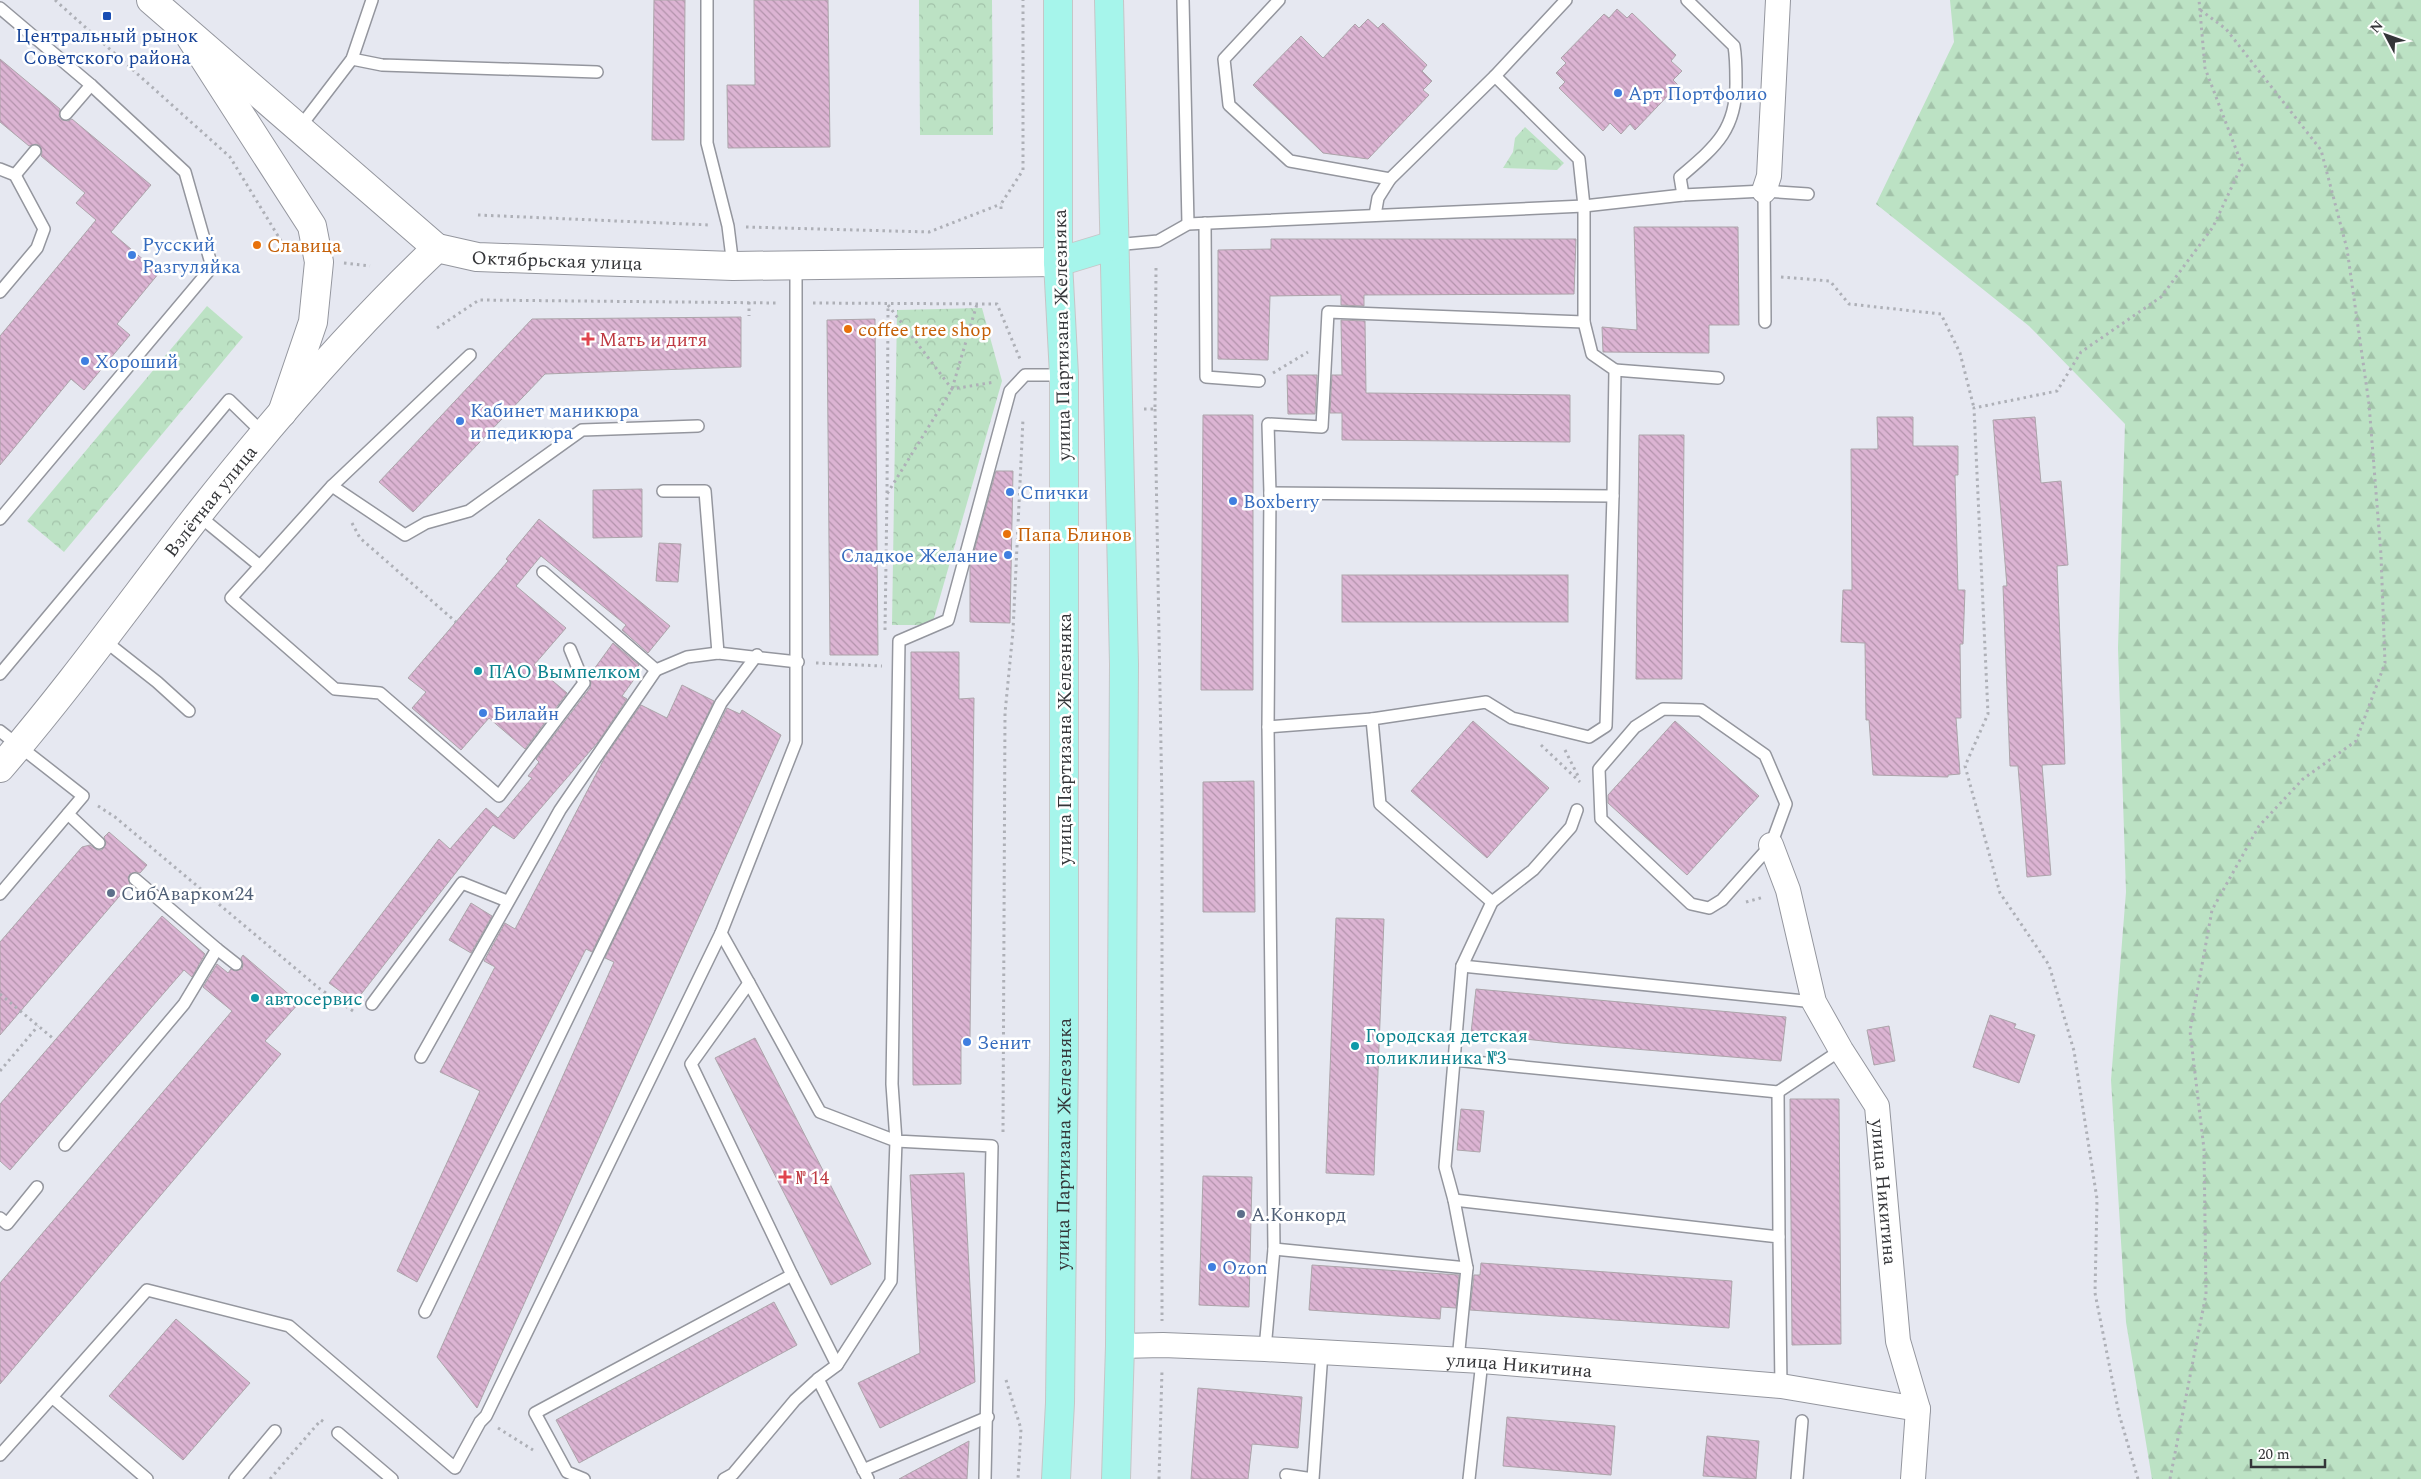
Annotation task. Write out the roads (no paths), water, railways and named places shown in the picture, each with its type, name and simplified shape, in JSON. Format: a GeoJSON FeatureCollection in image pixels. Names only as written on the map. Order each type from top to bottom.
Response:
{"type":"FeatureCollection","features":[{"type":"Feature","properties":{"kind":"main road","name":"Октябрьская улица"},"geometry":{"type":"LineString","coordinates":[[150,0],[300,127],[437,248],[476,257],[733,266],[796,263],[1058,262]]}},
{"type":"Feature","properties":{"kind":"main road","name":"улица Партизана Железняка"},"geometry":{"type":"LineString","coordinates":[[1056,1479],[1060,1403],[1064,1055],[1064,375],[1058,262],[1058,0]]}},
{"type":"Feature","properties":{"kind":"main road"},"geometry":{"type":"LineString","coordinates":[[1109,0],[1124,664],[1120,1346],[1116,1479]]}},
{"type":"Feature","properties":{"kind":"main road"},"geometry":{"type":"LineString","coordinates":[[189,34],[312,226],[319,262],[314,322],[282,413]]}},
{"type":"Feature","properties":{"kind":"main road"},"geometry":{"type":"LineString","coordinates":[[1058,262],[1114,245]]}},
{"type":"Feature","properties":{"kind":"main road","name":"Взлётная улица"},"geometry":{"type":"LineString","coordinates":[[0,768],[9,739],[104,640],[198,515],[264,434],[395,288],[437,248]]}},
{"type":"Feature","properties":{"kind":"street"},"geometry":{"type":"LineString","coordinates":[[1764,191],[1769,176],[1778,0]]}},
{"type":"Feature","properties":{"kind":"street","name":"улица Никитина"},"geometry":{"type":"LineString","coordinates":[[1771,846],[1788,890],[1814,1002],[1841,1050],[1877,1106],[1898,1341],[1918,1408],[1913,1479]]}},
{"type":"Feature","properties":{"kind":"street","name":"улица Никитина"},"geometry":{"type":"LineString","coordinates":[[1120,1346],[1163,1345],[1265,1349],[1482,1361],[1781,1386],[1918,1408]]}},
{"type":"Feature","properties":{"kind":"lane"},"geometry":{"type":"LineString","coordinates":[[300,127],[352,58],[372,0]]}},
{"type":"Feature","properties":{"kind":"lane"},"geometry":{"type":"LineString","coordinates":[[707,0],[706,143],[728,226],[733,266]]}},
{"type":"Feature","properties":{"kind":"lane"},"geometry":{"type":"LineString","coordinates":[[1182,0],[1188,224]]}},
{"type":"Feature","properties":{"kind":"lane"},"geometry":{"type":"LineString","coordinates":[[1279,0],[1224,59],[1228,104],[1290,161],[1390,179]]}},
{"type":"Feature","properties":{"kind":"lane"},"geometry":{"type":"LineString","coordinates":[[1376,215],[1378,198],[1390,179],[1495,76],[1566,0]]}},
{"type":"Feature","properties":{"kind":"lane"},"geometry":{"type":"LineString","coordinates":[[1683,195],[1680,177],[1714,147],[1725,134],[1736,101],[1734,46],[1687,0]]}},
{"type":"Feature","properties":{"kind":"lane"},"geometry":{"type":"LineString","coordinates":[[0,8],[91,85],[185,172],[212,267],[0,519]]}},
{"type":"Feature","properties":{"kind":"lane"},"geometry":{"type":"LineString","coordinates":[[352,58],[382,65],[597,72]]}},
{"type":"Feature","properties":{"kind":"lane"},"geometry":{"type":"LineString","coordinates":[[1495,76],[1579,159],[1584,206],[1584,322],[1592,354],[1615,370],[1718,378]]}},
{"type":"Feature","properties":{"kind":"lane"},"geometry":{"type":"LineString","coordinates":[[66,114],[91,85]]}},
{"type":"Feature","properties":{"kind":"lane"},"geometry":{"type":"LineString","coordinates":[[15,175],[35,151]]}},
{"type":"Feature","properties":{"kind":"lane"},"geometry":{"type":"LineString","coordinates":[[0,170],[15,175],[44,229],[37,248],[0,292]]}},
{"type":"Feature","properties":{"kind":"lane"},"geometry":{"type":"LineString","coordinates":[[1114,245],[1158,241],[1188,224],[1584,206],[1683,195],[1764,191],[1808,194]]}},
{"type":"Feature","properties":{"kind":"lane"},"geometry":{"type":"LineString","coordinates":[[1764,191],[1765,322]]}},
{"type":"Feature","properties":{"kind":"lane"},"geometry":{"type":"LineString","coordinates":[[1205,223],[1206,378],[1259,381]]}},
{"type":"Feature","properties":{"kind":"lane"},"geometry":{"type":"LineString","coordinates":[[449,1479],[480,1422],[486,1416],[721,933],[796,742],[798,662],[796,263]]}},
{"type":"Feature","properties":{"kind":"lane"},"geometry":{"type":"LineString","coordinates":[[1265,1349],[1274,1249],[1268,726],[1270,493],[1268,424],[1322,427],[1328,312],[1584,322]]}},
{"type":"Feature","properties":{"kind":"lane"},"geometry":{"type":"LineString","coordinates":[[470,354],[332,486],[231,598],[335,689],[380,693],[499,796],[584,683],[570,649]]}},
{"type":"Feature","properties":{"kind":"lane"},"geometry":{"type":"LineString","coordinates":[[1268,726],[1372,719],[1486,702],[1512,718],[1589,737],[1606,726],[1615,370]]}},
{"type":"Feature","properties":{"kind":"lane"},"geometry":{"type":"LineString","coordinates":[[731,1477],[795,1400],[837,1365],[891,1281],[896,1141],[892,1084],[899,641],[948,620],[1010,391],[1025,376],[1064,375]]}},
{"type":"Feature","properties":{"kind":"lane"},"geometry":{"type":"LineString","coordinates":[[0,674],[229,400],[264,434]]}},
{"type":"Feature","properties":{"kind":"lane"},"geometry":{"type":"LineString","coordinates":[[332,486],[406,534],[426,523],[469,511],[582,430],[698,426]]}},
{"type":"Feature","properties":{"kind":"lane"},"geometry":{"type":"LineString","coordinates":[[663,491],[706,491],[718,652]]}},
{"type":"Feature","properties":{"kind":"lane"},"geometry":{"type":"LineString","coordinates":[[1270,493],[1613,496]]}},
{"type":"Feature","properties":{"kind":"lane"},"geometry":{"type":"LineString","coordinates":[[198,515],[260,566]]}},
{"type":"Feature","properties":{"kind":"lane"},"geometry":{"type":"LineString","coordinates":[[543,572],[656,670]]}},
{"type":"Feature","properties":{"kind":"lane"},"geometry":{"type":"LineString","coordinates":[[104,640],[157,682],[189,711]]}},
{"type":"Feature","properties":{"kind":"lane"},"geometry":{"type":"LineString","coordinates":[[421,1057],[507,901],[560,810],[656,670],[687,657],[718,652],[757,655],[798,662]]}},
{"type":"Feature","properties":{"kind":"lane"},"geometry":{"type":"LineString","coordinates":[[425,1312],[721,703],[757,655]]}},
{"type":"Feature","properties":{"kind":"lane"},"geometry":{"type":"LineString","coordinates":[[1663,709],[1701,710],[1765,755],[1786,804],[1771,846],[1722,900],[1709,908],[1691,904],[1601,819],[1599,769],[1635,727],[1663,709]]}},
{"type":"Feature","properties":{"kind":"lane"},"geometry":{"type":"LineString","coordinates":[[1372,719],[1380,804],[1492,902]]}},
{"type":"Feature","properties":{"kind":"lane"},"geometry":{"type":"LineString","coordinates":[[0,894],[83,796],[9,739]]}},
{"type":"Feature","properties":{"kind":"lane"},"geometry":{"type":"LineString","coordinates":[[1458,1360],[1467,1268],[1454,1200],[1445,1167],[1462,966],[1492,902],[1533,870],[1571,827],[1577,810]]}},
{"type":"Feature","properties":{"kind":"lane"},"geometry":{"type":"LineString","coordinates":[[68,814],[99,843]]}},
{"type":"Feature","properties":{"kind":"lane"},"geometry":{"type":"LineString","coordinates":[[135,879],[236,964]]}},
{"type":"Feature","properties":{"kind":"lane"},"geometry":{"type":"LineString","coordinates":[[372,1004],[462,883],[507,901]]}},
{"type":"Feature","properties":{"kind":"lane"},"geometry":{"type":"LineString","coordinates":[[721,933],[820,1112],[896,1141],[992,1146],[986,1479]]}},
{"type":"Feature","properties":{"kind":"lane"},"geometry":{"type":"LineString","coordinates":[[66,1145],[184,1004],[217,949]]}},
{"type":"Feature","properties":{"kind":"lane"},"geometry":{"type":"LineString","coordinates":[[1462,966],[1814,1002]]}},
{"type":"Feature","properties":{"kind":"lane"},"geometry":{"type":"LineString","coordinates":[[749,983],[691,1064],[837,1365]]}},
{"type":"Feature","properties":{"kind":"lane"},"geometry":{"type":"LineString","coordinates":[[1454,1060],[1778,1092],[1841,1050]]}},
{"type":"Feature","properties":{"kind":"lane"},"geometry":{"type":"LineString","coordinates":[[1778,1092],[1781,1386]]}},
{"type":"Feature","properties":{"kind":"lane"},"geometry":{"type":"LineString","coordinates":[[2,1224],[37,1187]]}},
{"type":"Feature","properties":{"kind":"lane"},"geometry":{"type":"LineString","coordinates":[[1454,1200],[1779,1237]]}},
{"type":"Feature","properties":{"kind":"lane"},"geometry":{"type":"LineString","coordinates":[[1274,1249],[1467,1268]]}},
{"type":"Feature","properties":{"kind":"lane"},"geometry":{"type":"LineString","coordinates":[[584,1479],[567,1472],[536,1413],[792,1275]]}},
{"type":"Feature","properties":{"kind":"lane"},"geometry":{"type":"LineString","coordinates":[[0,1455],[147,1290],[289,1326],[455,1468]]}},
{"type":"Feature","properties":{"kind":"lane"},"geometry":{"type":"LineString","coordinates":[[1286,1474],[1313,1479],[1322,1352]]}},
{"type":"Feature","properties":{"kind":"lane"},"geometry":{"type":"LineString","coordinates":[[1468,1479],[1482,1361]]}},
{"type":"Feature","properties":{"kind":"lane"},"geometry":{"type":"LineString","coordinates":[[818,1379],[865,1475],[988,1417]]}},
{"type":"Feature","properties":{"kind":"lane"},"geometry":{"type":"LineString","coordinates":[[52,1397],[147,1479]]}},
{"type":"Feature","properties":{"kind":"lane"},"geometry":{"type":"LineString","coordinates":[[1797,1479],[1802,1421]]}},
{"type":"Feature","properties":{"kind":"lane"},"geometry":{"type":"LineString","coordinates":[[235,1479],[275,1431]]}},
{"type":"Feature","properties":{"kind":"lane"},"geometry":{"type":"LineString","coordinates":[[338,1433],[392,1479]]}},
{"type":"Feature","properties":{"kind":"place","name":"Центральный рынок Советского района"},"geometry":{"type":"Point","coordinates":[107,16]}},
{"type":"Feature","properties":{"kind":"place","name":"Арт Портфолио"},"geometry":{"type":"Point","coordinates":[1618,93]}},
{"type":"Feature","properties":{"kind":"place","name":"Славица"},"geometry":{"type":"Point","coordinates":[257,245]}},
{"type":"Feature","properties":{"kind":"place","name":"Русский Разгуляйка"},"geometry":{"type":"Point","coordinates":[132,255]}},
{"type":"Feature","properties":{"kind":"place","name":"coffee tree shop"},"geometry":{"type":"Point","coordinates":[848,329]}},
{"type":"Feature","properties":{"kind":"place","name":"Мать и дитя"},"geometry":{"type":"Point","coordinates":[588,339]}},
{"type":"Feature","properties":{"kind":"place","name":"Хороший"},"geometry":{"type":"Point","coordinates":[85,361]}},
{"type":"Feature","properties":{"kind":"place","name":"Кабинет маникюра и педикюра"},"geometry":{"type":"Point","coordinates":[460,421]}},
{"type":"Feature","properties":{"kind":"place","name":"Спички"},"geometry":{"type":"Point","coordinates":[1010,492]}},
{"type":"Feature","properties":{"kind":"place","name":"Boxberry"},"geometry":{"type":"Point","coordinates":[1233,501]}},
{"type":"Feature","properties":{"kind":"place","name":"Папа Блинов"},"geometry":{"type":"Point","coordinates":[1007,534]}},
{"type":"Feature","properties":{"kind":"place","name":"Сладкое Желание"},"geometry":{"type":"Point","coordinates":[1008,555]}},
{"type":"Feature","properties":{"kind":"place","name":"ПАО Вымпелком"},"geometry":{"type":"Point","coordinates":[478,671]}},
{"type":"Feature","properties":{"kind":"place","name":"Билайн"},"geometry":{"type":"Point","coordinates":[483,713]}},
{"type":"Feature","properties":{"kind":"place","name":"СибАварком24"},"geometry":{"type":"Point","coordinates":[111,893]}},
{"type":"Feature","properties":{"kind":"place","name":"автосервис"},"geometry":{"type":"Point","coordinates":[255,998]}},
{"type":"Feature","properties":{"kind":"place","name":"Зенит"},"geometry":{"type":"Point","coordinates":[967,1042]}},
{"type":"Feature","properties":{"kind":"place","name":"Городская детская поликлиника №3"},"geometry":{"type":"Point","coordinates":[1355,1046]}},
{"type":"Feature","properties":{"kind":"place","name":"№ 14"},"geometry":{"type":"Point","coordinates":[785,1177]}},
{"type":"Feature","properties":{"kind":"place","name":"А.Конкорд"},"geometry":{"type":"Point","coordinates":[1241,1214]}},
{"type":"Feature","properties":{"kind":"place","name":"Ozon"},"geometry":{"type":"Point","coordinates":[1212,1267]}}]}
